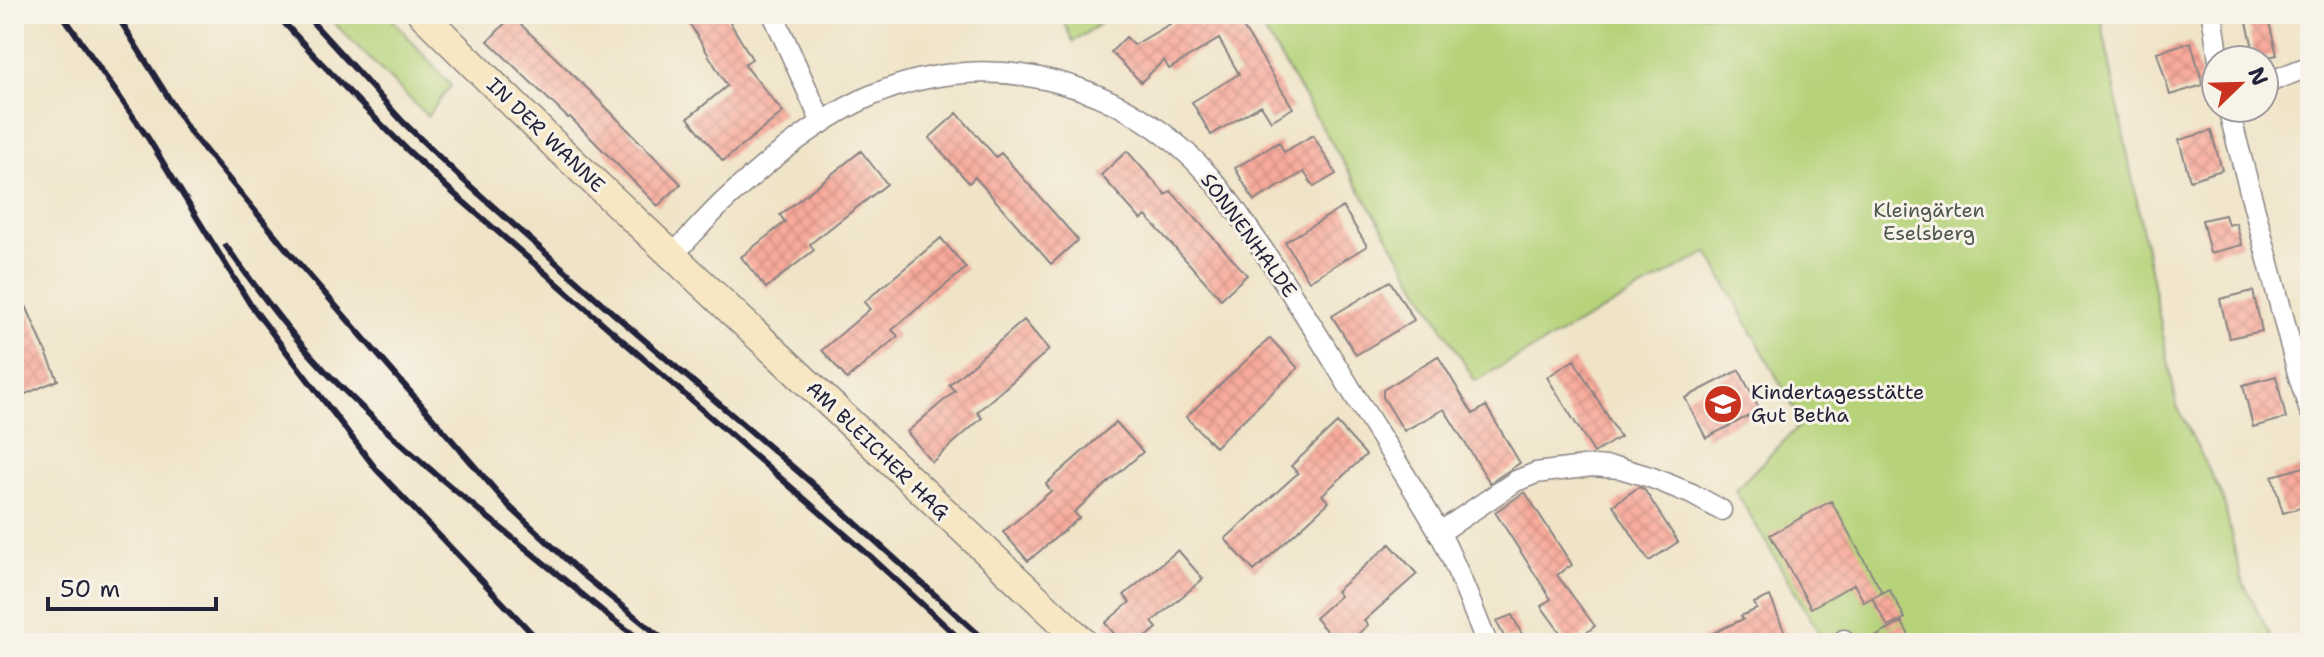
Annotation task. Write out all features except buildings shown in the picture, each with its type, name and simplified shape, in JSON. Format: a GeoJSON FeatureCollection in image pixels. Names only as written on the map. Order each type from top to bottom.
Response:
{"type":"FeatureCollection","features":[{"type":"Feature","properties":{"kind":"street","name":"IN DER WANNE"},"geometry":{"type":"LineString","coordinates":[[422,14],[555,145],[673,254]]}},
{"type":"Feature","properties":{"kind":"street"},"geometry":{"type":"LineString","coordinates":[[773,14],[822,123]]}},
{"type":"Feature","properties":{"kind":"street"},"geometry":{"type":"LineString","coordinates":[[2212,14],[2217,44]]}},
{"type":"Feature","properties":{"kind":"street"},"geometry":{"type":"LineString","coordinates":[[2280,78],[2310,66]]}},
{"type":"Feature","properties":{"kind":"street","name":"SONNENHALDE"},"geometry":{"type":"LineString","coordinates":[[673,254],[731,194],[778,154],[822,123],[874,94],[920,79],[1001,71],[1037,76],[1091,92],[1137,116],[1180,148],[1210,177],[1246,225],[1290,290],[1439,533],[1487,643]]}},
{"type":"Feature","properties":{"kind":"street"},"geometry":{"type":"LineString","coordinates":[[2233,124],[2305,375],[2310,411]]}},
{"type":"Feature","properties":{"kind":"street","name":"AM BLEICHER HAG"},"geometry":{"type":"LineString","coordinates":[[673,254],[1084,643]]}},
{"type":"Feature","properties":{"kind":"street"},"geometry":{"type":"LineString","coordinates":[[1439,533],[1516,481],[1536,473],[1592,466],[1620,468],[1650,477],[1721,510]]}},
{"type":"Feature","properties":{"kind":"green space"},"geometry":{"type":"Polygon","coordinates":[[[325,14],[388,14],[451,86],[427,116],[325,14]]]}},
{"type":"Feature","properties":{"kind":"green space"},"geometry":{"type":"Polygon","coordinates":[[[1060,14],[1114,14],[1073,42],[1060,14]]]}},
{"type":"Feature","properties":{"kind":"green space","name":"Kleingärten Eselsberg"},"geometry":{"type":"Polygon","coordinates":[[[1254,14],[2100,14],[2177,406],[2223,498],[2241,578],[2274,643],[1825,643],[1735,490],[1802,423],[1708,252],[1475,381],[1254,14]]]}},
{"type":"Feature","properties":{"kind":"railway"},"geometry":{"type":"LineString","coordinates":[[62,14],[148,138],[250,304],[376,469],[541,643]]}},
{"type":"Feature","properties":{"kind":"railway"},"geometry":{"type":"LineString","coordinates":[[116,14],[190,132],[289,252],[509,506],[582,574],[668,643]]}},
{"type":"Feature","properties":{"kind":"railway"},"geometry":{"type":"LineString","coordinates":[[276,14],[362,105],[451,191],[870,556],[964,643]]}},
{"type":"Feature","properties":{"kind":"railway"},"geometry":{"type":"LineString","coordinates":[[305,14],[403,122],[459,176],[808,480],[988,643]]}},
{"type":"Feature","properties":{"kind":"railway"},"geometry":{"type":"LineString","coordinates":[[226,246],[295,337],[374,419],[474,506],[645,643]]}},
{"type":"Feature","properties":{"kind":"place","name":"Kindertagesstätte Gut Betha"},"geometry":{"type":"Point","coordinates":[1723,404]}}]}
